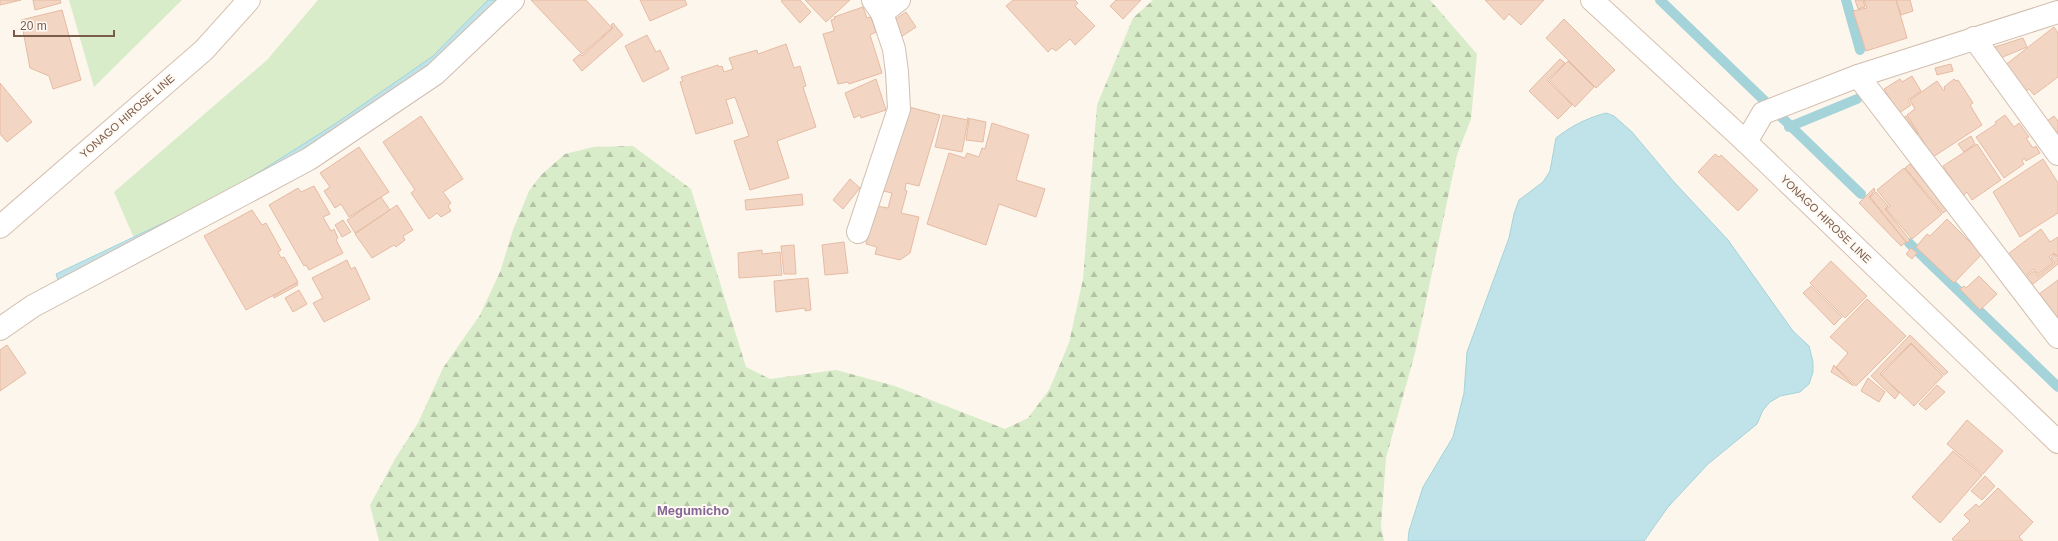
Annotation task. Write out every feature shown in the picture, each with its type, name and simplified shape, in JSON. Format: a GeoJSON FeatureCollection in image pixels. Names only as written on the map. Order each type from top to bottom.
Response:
{"type":"FeatureCollection","features":[{"type":"Feature","properties":{"kind":"street","name":"YONAGO HIROSE LINE"},"geometry":{"type":"LineString","coordinates":[[0,226],[204,50],[249,0]]}},
{"type":"Feature","properties":{"kind":"street"},"geometry":{"type":"LineString","coordinates":[[0,329],[34,306],[309,159],[435,74],[513,0]]}},
{"type":"Feature","properties":{"kind":"street"},"geometry":{"type":"LineString","coordinates":[[858,232],[899,109],[899,91],[894,49],[878,6],[899,0]]}},
{"type":"Feature","properties":{"kind":"street","name":"YONAGO HIROSE LINE"},"geometry":{"type":"LineString","coordinates":[[1592,0],[1746,142],[2058,442]]}},
{"type":"Feature","properties":{"kind":"street"},"geometry":{"type":"LineString","coordinates":[[1746,142],[1763,113],[1858,76],[2058,12]]}},
{"type":"Feature","properties":{"kind":"street"},"geometry":{"type":"LineString","coordinates":[[1974,38],[2058,154]]}},
{"type":"Feature","properties":{"kind":"street"},"geometry":{"type":"LineString","coordinates":[[1858,76],[2058,337]]}},
{"type":"Feature","properties":{"kind":"green space"},"geometry":{"type":"Polygon","coordinates":[[[69,0],[182,0],[94,87],[69,0]]]}},
{"type":"Feature","properties":{"kind":"green space"},"geometry":{"type":"Polygon","coordinates":[[[318,0],[497,0],[444,54],[402,87],[137,245],[114,192],[267,60],[318,0]]]}},
{"type":"Feature","properties":{"kind":"green space"},"geometry":{"type":"Polygon","coordinates":[[[1153,0],[1430,0],[1477,54],[1471,119],[1457,155],[1415,353],[1386,458],[1381,526],[1384,541],[379,541],[370,505],[395,459],[418,423],[443,368],[480,315],[500,272],[513,230],[529,191],[541,175],[565,154],[593,147],[633,146],[691,189],[746,367],[770,379],[836,370],[895,386],[1005,429],[1028,418],[1049,390],[1069,343],[1083,279],[1097,105],[1133,18],[1153,0]]]}},
{"type":"Feature","properties":{"kind":"water"},"geometry":{"type":"Polygon","coordinates":[[[488,0],[496,0],[436,60],[335,130],[230,197],[58,280],[56,274],[220,196],[335,124],[433,56],[488,0]]]}},
{"type":"Feature","properties":{"kind":"water"},"geometry":{"type":"Polygon","coordinates":[[[1606,113],[1614,116],[1632,132],[1674,182],[1728,240],[1793,331],[1809,346],[1813,362],[1813,372],[1809,384],[1800,392],[1780,396],[1770,402],[1763,410],[1757,424],[1708,464],[1668,507],[1644,541],[1408,541],[1409,531],[1423,487],[1453,437],[1464,393],[1467,352],[1509,238],[1514,214],[1519,200],[1543,182],[1550,171],[1556,138],[1567,130],[1592,117],[1606,113]]]}},
{"type":"Feature","properties":{"kind":"building"},"geometry":{"type":"Polygon","coordinates":[[[0,0],[21,0],[0,5],[0,0]]]}},
{"type":"Feature","properties":{"kind":"building"},"geometry":{"type":"Polygon","coordinates":[[[33,0],[60,0],[61,3],[35,10],[33,0]]]}},
{"type":"Feature","properties":{"kind":"building"},"geometry":{"type":"Polygon","coordinates":[[[531,0],[586,0],[612,28],[582,54],[531,0]]]}},
{"type":"Feature","properties":{"kind":"building"},"geometry":{"type":"Polygon","coordinates":[[[640,0],[685,0],[687,5],[650,21],[640,0]]]}},
{"type":"Feature","properties":{"kind":"building"},"geometry":{"type":"Polygon","coordinates":[[[800,0],[811,12],[800,23],[781,1],[800,0]]]}},
{"type":"Feature","properties":{"kind":"building"},"geometry":{"type":"Polygon","coordinates":[[[805,0],[850,0],[826,22],[805,0]]]}},
{"type":"Feature","properties":{"kind":"building"},"geometry":{"type":"Polygon","coordinates":[[[1013,0],[1075,0],[1078,3],[1075,6],[1095,26],[1075,45],[1070,39],[1056,51],[1052,48],[1048,52],[1006,6],[1013,0]]]}},
{"type":"Feature","properties":{"kind":"building"},"geometry":{"type":"Polygon","coordinates":[[[1116,0],[1141,0],[1123,19],[1110,6],[1116,0]]]}},
{"type":"Feature","properties":{"kind":"building"},"geometry":{"type":"Polygon","coordinates":[[[1485,0],[1544,0],[1521,25],[1509,14],[1504,20],[1485,0]]]}},
{"type":"Feature","properties":{"kind":"building"},"geometry":{"type":"Polygon","coordinates":[[[1855,0],[1863,0],[1865,7],[1858,9],[1855,0]]]}},
{"type":"Feature","properties":{"kind":"building"},"geometry":{"type":"Polygon","coordinates":[[[1864,0],[1896,0],[1907,38],[1866,51],[1853,11],[1867,8],[1864,0]]]}},
{"type":"Feature","properties":{"kind":"building"},"geometry":{"type":"Polygon","coordinates":[[[1896,0],[1910,0],[1913,11],[1901,15],[1896,0]]]}},
{"type":"Feature","properties":{"kind":"building"},"geometry":{"type":"Polygon","coordinates":[[[863,7],[867,18],[871,17],[876,32],[870,35],[882,73],[849,84],[848,82],[838,84],[823,34],[834,31],[831,20],[835,19],[834,17],[863,7]]]}},
{"type":"Feature","properties":{"kind":"building"},"geometry":{"type":"Polygon","coordinates":[[[62,10],[81,80],[53,89],[49,76],[30,68],[21,20],[62,10]]]}},
{"type":"Feature","properties":{"kind":"building"},"geometry":{"type":"Polygon","coordinates":[[[906,12],[916,27],[901,37],[891,22],[906,12]]]}},
{"type":"Feature","properties":{"kind":"building"},"geometry":{"type":"Polygon","coordinates":[[[1564,19],[1615,70],[1596,88],[1546,38],[1564,19]]]}},
{"type":"Feature","properties":{"kind":"building"},"geometry":{"type":"Polygon","coordinates":[[[613,23],[623,35],[582,71],[573,60],[580,54],[582,56],[613,28],[611,25],[613,23]]]}},
{"type":"Feature","properties":{"kind":"building"},"geometry":{"type":"Polygon","coordinates":[[[2054,27],[2058,33],[2058,77],[2034,95],[2029,89],[2024,92],[2004,66],[2054,27]]]}},
{"type":"Feature","properties":{"kind":"building"},"geometry":{"type":"Polygon","coordinates":[[[647,35],[656,52],[660,50],[669,69],[643,82],[625,46],[647,35]]]}},
{"type":"Feature","properties":{"kind":"building"},"geometry":{"type":"Polygon","coordinates":[[[2023,38],[2027,47],[1998,59],[1993,52],[1995,47],[2023,38]]]}},
{"type":"Feature","properties":{"kind":"building"},"geometry":{"type":"Polygon","coordinates":[[[786,44],[794,68],[800,66],[806,86],[803,87],[816,127],[777,141],[789,178],[750,190],[734,141],[749,136],[735,97],[726,100],[733,123],[696,134],[680,82],[683,81],[681,77],[718,65],[719,67],[722,66],[724,72],[733,69],[729,58],[757,50],[758,54],[786,44]]]}},
{"type":"Feature","properties":{"kind":"building"},"geometry":{"type":"Polygon","coordinates":[[[1560,59],[1565,63],[1547,80],[1572,105],[1558,119],[1529,91],[1560,59]]]}},
{"type":"Feature","properties":{"kind":"building"},"geometry":{"type":"Polygon","coordinates":[[[1568,61],[1594,87],[1575,107],[1549,80],[1568,61]]]}},
{"type":"Feature","properties":{"kind":"building"},"geometry":{"type":"Polygon","coordinates":[[[1951,64],[1953,71],[1937,75],[1935,68],[1951,64]]]}},
{"type":"Feature","properties":{"kind":"building"},"geometry":{"type":"Polygon","coordinates":[[[1912,76],[1921,91],[1908,100],[1911,105],[1899,113],[1884,89],[1900,79],[1902,82],[1912,76]]]}},
{"type":"Feature","properties":{"kind":"building"},"geometry":{"type":"Polygon","coordinates":[[[876,79],[886,110],[861,118],[860,115],[854,118],[845,93],[876,79]]]}},
{"type":"Feature","properties":{"kind":"building"},"geometry":{"type":"Polygon","coordinates":[[[1954,79],[1956,81],[1958,80],[1973,103],[1970,105],[1982,125],[1933,157],[1907,115],[1915,109],[1910,100],[1937,81],[1944,91],[1944,87],[1954,79]]]}},
{"type":"Feature","properties":{"kind":"building"},"geometry":{"type":"Polygon","coordinates":[[[0,83],[32,122],[7,142],[0,134],[0,83]]]}},
{"type":"Feature","properties":{"kind":"building"},"geometry":{"type":"Polygon","coordinates":[[[905,106],[940,115],[919,186],[906,183],[905,190],[907,191],[901,213],[919,217],[910,253],[900,260],[875,254],[877,247],[866,244],[876,206],[888,208],[892,193],[879,190],[905,106]]]}},
{"type":"Feature","properties":{"kind":"building"},"geometry":{"type":"Polygon","coordinates":[[[943,115],[968,120],[962,152],[935,147],[943,115]]]}},
{"type":"Feature","properties":{"kind":"building"},"geometry":{"type":"Polygon","coordinates":[[[2005,115],[2014,127],[2019,123],[2029,137],[2026,138],[2033,148],[2036,146],[2040,153],[2026,161],[2024,158],[2022,161],[2024,164],[2004,178],[1976,137],[1996,124],[1995,122],[2005,115]]]}},
{"type":"Feature","properties":{"kind":"building"},"geometry":{"type":"Polygon","coordinates":[[[421,116],[463,179],[443,192],[451,203],[448,206],[451,211],[441,217],[437,213],[429,219],[411,193],[415,190],[383,142],[421,116]]]}},
{"type":"Feature","properties":{"kind":"building"},"geometry":{"type":"Polygon","coordinates":[[[1906,116],[1918,134],[1916,136],[1903,118],[1906,116]]]}},
{"type":"Feature","properties":{"kind":"building"},"geometry":{"type":"Polygon","coordinates":[[[2054,116],[2058,121],[2058,136],[2047,121],[2054,116]]]}},
{"type":"Feature","properties":{"kind":"building"},"geometry":{"type":"Polygon","coordinates":[[[967,118],[986,122],[983,142],[966,140],[969,120],[967,118]]]}},
{"type":"Feature","properties":{"kind":"building"},"geometry":{"type":"Polygon","coordinates":[[[992,123],[1029,135],[1016,180],[1045,189],[1036,217],[999,204],[986,245],[927,224],[949,153],[965,158],[967,153],[979,157],[982,148],[985,149],[992,123]]]}},
{"type":"Feature","properties":{"kind":"building"},"geometry":{"type":"Polygon","coordinates":[[[1971,136],[1975,144],[1964,152],[1958,144],[1971,136]]]}},
{"type":"Feature","properties":{"kind":"building"},"geometry":{"type":"Polygon","coordinates":[[[1977,144],[2001,180],[1972,200],[1967,192],[1963,196],[1943,166],[1977,144]]]}},
{"type":"Feature","properties":{"kind":"building"},"geometry":{"type":"Polygon","coordinates":[[[359,147],[389,192],[349,217],[341,204],[335,208],[324,191],[330,187],[320,173],[359,147]]]}},
{"type":"Feature","properties":{"kind":"building"},"geometry":{"type":"Polygon","coordinates":[[[1715,154],[1719,157],[1721,155],[1758,190],[1738,211],[1698,172],[1715,154]]]}},
{"type":"Feature","properties":{"kind":"building"},"geometry":{"type":"Polygon","coordinates":[[[2043,159],[2058,183],[2058,213],[2020,237],[1993,192],[2043,159]]]}},
{"type":"Feature","properties":{"kind":"building"},"geometry":{"type":"Polygon","coordinates":[[[1910,164],[1947,210],[1943,213],[1905,168],[1910,164]]]}},
{"type":"Feature","properties":{"kind":"building"},"geometry":{"type":"Polygon","coordinates":[[[1904,168],[1942,214],[1912,239],[1886,209],[1890,206],[1877,190],[1904,168]]]}},
{"type":"Feature","properties":{"kind":"building"},"geometry":{"type":"Polygon","coordinates":[[[850,179],[860,188],[843,209],[833,200],[850,179]]]}},
{"type":"Feature","properties":{"kind":"building"},"geometry":{"type":"Polygon","coordinates":[[[314,186],[330,214],[323,217],[331,231],[334,229],[338,238],[336,240],[343,253],[309,270],[306,265],[304,266],[269,205],[298,188],[301,192],[314,186]]]}},
{"type":"Feature","properties":{"kind":"building"},"geometry":{"type":"Polygon","coordinates":[[[1874,188],[1875,191],[1869,197],[1906,242],[1901,246],[1859,203],[1874,188]]]}},
{"type":"Feature","properties":{"kind":"building"},"geometry":{"type":"Polygon","coordinates":[[[1876,192],[1888,206],[1885,209],[1910,240],[1907,243],[1870,197],[1876,192]]]}},
{"type":"Feature","properties":{"kind":"building"},"geometry":{"type":"Polygon","coordinates":[[[802,194],[803,205],[746,210],[745,200],[802,194]]]}},
{"type":"Feature","properties":{"kind":"building"},"geometry":{"type":"Polygon","coordinates":[[[381,197],[390,210],[355,233],[347,220],[381,197]]]}},
{"type":"Feature","properties":{"kind":"building"},"geometry":{"type":"Polygon","coordinates":[[[397,205],[413,230],[403,236],[405,240],[396,247],[394,245],[372,258],[355,234],[397,205]]]}},
{"type":"Feature","properties":{"kind":"building"},"geometry":{"type":"Polygon","coordinates":[[[252,210],[262,225],[266,223],[281,250],[278,252],[281,258],[284,257],[298,282],[246,310],[204,236],[252,210]]]}},
{"type":"Feature","properties":{"kind":"building"},"geometry":{"type":"Polygon","coordinates":[[[1947,219],[1982,254],[1954,283],[1916,247],[1927,234],[1930,236],[1947,219]]]}},
{"type":"Feature","properties":{"kind":"building"},"geometry":{"type":"Polygon","coordinates":[[[343,220],[351,232],[342,237],[335,225],[343,220]]]}},
{"type":"Feature","properties":{"kind":"building"},"geometry":{"type":"Polygon","coordinates":[[[2041,229],[2050,242],[2058,237],[2058,257],[2054,253],[2049,257],[2053,263],[2038,274],[2034,269],[2025,276],[2008,254],[2041,229]]]}},
{"type":"Feature","properties":{"kind":"building"},"geometry":{"type":"Polygon","coordinates":[[[844,242],[848,273],[825,275],[822,245],[844,242]]]}},
{"type":"Feature","properties":{"kind":"building"},"geometry":{"type":"Polygon","coordinates":[[[794,245],[796,274],[784,274],[781,246],[794,245]]]}},
{"type":"Feature","properties":{"kind":"building"},"geometry":{"type":"Polygon","coordinates":[[[1911,248],[1917,253],[1912,259],[1906,254],[1911,248]]]}},
{"type":"Feature","properties":{"kind":"building"},"geometry":{"type":"Polygon","coordinates":[[[762,250],[762,254],[780,252],[782,275],[739,278],[738,253],[762,250]]]}},
{"type":"Feature","properties":{"kind":"building"},"geometry":{"type":"Polygon","coordinates":[[[2054,254],[2058,259],[2058,264],[2033,284],[2026,277],[2034,271],[2038,276],[2055,263],[2051,258],[2054,254]]]}},
{"type":"Feature","properties":{"kind":"building"},"geometry":{"type":"Polygon","coordinates":[[[347,260],[351,269],[355,267],[370,299],[324,322],[313,303],[323,298],[312,278],[347,260]]]}},
{"type":"Feature","properties":{"kind":"building"},"geometry":{"type":"Polygon","coordinates":[[[1831,261],[1867,296],[1845,318],[1810,283],[1831,261]]]}},
{"type":"Feature","properties":{"kind":"building"},"geometry":{"type":"Polygon","coordinates":[[[1979,276],[1997,294],[1980,310],[1960,289],[1964,286],[1966,288],[1979,276]]]}},
{"type":"Feature","properties":{"kind":"building"},"geometry":{"type":"Polygon","coordinates":[[[808,278],[811,310],[805,311],[805,308],[776,312],[774,281],[808,278]]]}},
{"type":"Feature","properties":{"kind":"building"},"geometry":{"type":"Polygon","coordinates":[[[2058,280],[2058,320],[2039,294],[2058,280]]]}},
{"type":"Feature","properties":{"kind":"building"},"geometry":{"type":"Polygon","coordinates":[[[297,283],[298,285],[274,298],[273,296],[297,283]]]}},
{"type":"Feature","properties":{"kind":"building"},"geometry":{"type":"Polygon","coordinates":[[[1811,286],[1842,317],[1834,325],[1803,293],[1811,286]]]}},
{"type":"Feature","properties":{"kind":"building"},"geometry":{"type":"Polygon","coordinates":[[[299,290],[307,304],[293,312],[285,298],[299,290]]]}},
{"type":"Feature","properties":{"kind":"building"},"geometry":{"type":"Polygon","coordinates":[[[1867,299],[1906,336],[1856,386],[1836,367],[1848,353],[1830,337],[1867,299]]]}},
{"type":"Feature","properties":{"kind":"building"},"geometry":{"type":"Polygon","coordinates":[[[1910,335],[1948,372],[1944,375],[1911,343],[1880,374],[1899,393],[1895,399],[1871,376],[1910,335]]]}},
{"type":"Feature","properties":{"kind":"building"},"geometry":{"type":"Polygon","coordinates":[[[1911,344],[1943,376],[1914,406],[1881,375],[1911,344]]]}},
{"type":"Feature","properties":{"kind":"building"},"geometry":{"type":"Polygon","coordinates":[[[7,345],[26,373],[0,391],[0,350],[7,345]]]}},
{"type":"Feature","properties":{"kind":"building"},"geometry":{"type":"Polygon","coordinates":[[[1834,365],[1835,367],[1854,386],[1831,372],[1834,365]]]}},
{"type":"Feature","properties":{"kind":"building"},"geometry":{"type":"Polygon","coordinates":[[[1868,378],[1885,392],[1879,402],[1861,391],[1868,378]]]}},
{"type":"Feature","properties":{"kind":"building"},"geometry":{"type":"Polygon","coordinates":[[[1937,385],[1945,392],[1926,410],[1919,404],[1937,385]]]}},
{"type":"Feature","properties":{"kind":"building"},"geometry":{"type":"Polygon","coordinates":[[[1967,420],[2003,451],[1983,474],[1947,444],[1967,420]]]}},
{"type":"Feature","properties":{"kind":"building"},"geometry":{"type":"Polygon","coordinates":[[[1953,451],[1982,475],[1940,523],[1912,497],[1953,451]]]}},
{"type":"Feature","properties":{"kind":"building"},"geometry":{"type":"Polygon","coordinates":[[[1985,476],[1995,486],[1982,500],[1971,491],[1985,476]]]}},
{"type":"Feature","properties":{"kind":"building"},"geometry":{"type":"Polygon","coordinates":[[[1998,488],[2033,522],[2019,537],[2023,541],[1954,541],[1952,539],[1970,521],[1964,515],[1976,504],[1979,507],[1998,488]]]}},
{"type":"Feature","properties":{"kind":"waterway"},"geometry":{"type":"LineString","coordinates":[[1660,0],[1861,194]]}},
{"type":"Feature","properties":{"kind":"waterway"},"geometry":{"type":"LineString","coordinates":[[1846,0],[1860,50]]}},
{"type":"Feature","properties":{"kind":"waterway"},"geometry":{"type":"LineString","coordinates":[[1789,127],[1857,99]]}},
{"type":"Feature","properties":{"kind":"waterway"},"geometry":{"type":"LineString","coordinates":[[1909,243],[2058,387]]}},
{"type":"Feature","properties":{"kind":"district","name":"Megumicho"},"geometry":{"type":"Point","coordinates":[693,510]}}]}
